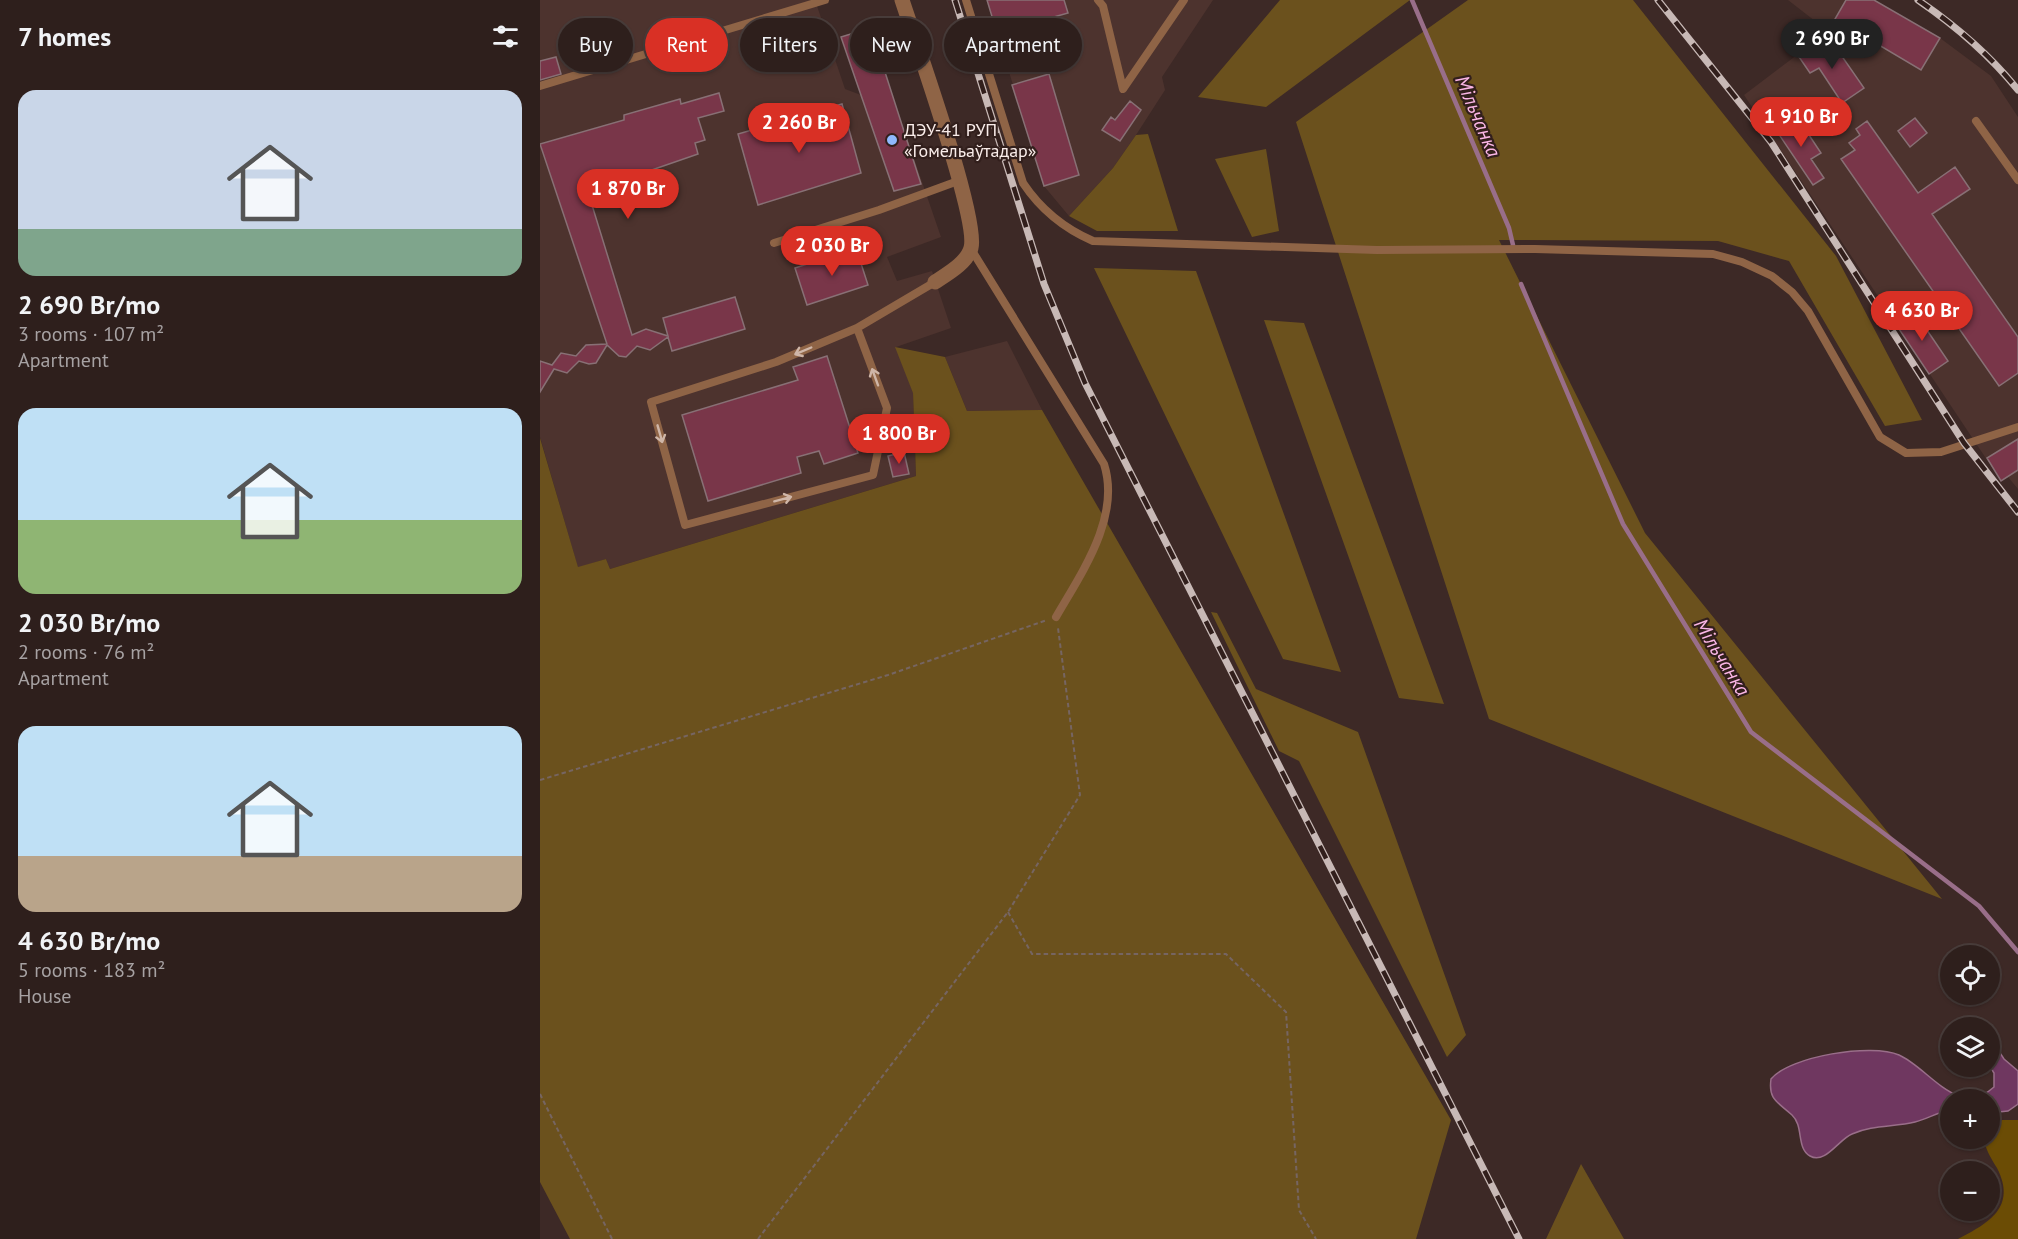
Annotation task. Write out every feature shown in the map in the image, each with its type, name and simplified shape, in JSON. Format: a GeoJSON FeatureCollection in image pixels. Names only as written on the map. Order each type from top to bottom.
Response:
{"type":"FeatureCollection","features":[{"type":"Feature","properties":{"kind":"street"},"geometry":{"type":"LineString","coordinates":[[902,0],[958,181],[971,232],[971,249],[963,261],[935,282]]}},
{"type":"Feature","properties":{"kind":"lane"},"geometry":{"type":"LineString","coordinates":[[540,86],[825,0]]}},
{"type":"Feature","properties":{"kind":"lane"},"geometry":{"type":"LineString","coordinates":[[966,0],[1023,183],[1037,204],[1073,233],[1093,241],[1377,250],[1535,249],[1713,254],[1742,262],[1772,276],[1792,292],[1808,311],[1880,437],[1906,453],[1941,452],[2018,427]]}},
{"type":"Feature","properties":{"kind":"lane"},"geometry":{"type":"LineString","coordinates":[[1098,0],[1102,6],[1124,89],[1184,0]]}},
{"type":"Feature","properties":{"kind":"lane"},"geometry":{"type":"LineString","coordinates":[[1976,121],[2018,180]]}},
{"type":"Feature","properties":{"kind":"lane"},"geometry":{"type":"LineString","coordinates":[[774,243],[879,210],[958,181]]}},
{"type":"Feature","properties":{"kind":"lane"},"geometry":{"type":"LineString","coordinates":[[971,249],[1104,464],[1109,480],[1110,498],[1091,555],[1056,617]]}},
{"type":"Feature","properties":{"kind":"lane"},"geometry":{"type":"LineString","coordinates":[[857,328],[887,408],[873,475],[685,525],[651,402],[776,362],[857,328],[935,282]]}},
{"type":"Feature","properties":{"kind":"path"},"geometry":{"type":"LineString","coordinates":[[540,780],[888,675],[1056,617],[1080,795],[1008,912],[758,1239]]}},
{"type":"Feature","properties":{"kind":"path"},"geometry":{"type":"LineString","coordinates":[[1008,912],[1032,954],[1226,954],[1286,1012],[1299,1210],[1316,1239]]}},
{"type":"Feature","properties":{"kind":"path"},"geometry":{"type":"LineString","coordinates":[[540,1094],[612,1239]]}},
{"type":"Feature","properties":{"kind":"shaded area"},"geometry":{"type":"Polygon","coordinates":[[[540,0],[815,0],[821,18],[740,18],[740,72],[838,72],[838,68],[845,89],[861,95],[889,86],[941,237],[887,257],[897,281],[932,271],[951,328],[896,347],[913,392],[916,476],[610,569],[606,559],[578,568],[540,437],[540,0]]]}},
{"type":"Feature","properties":{"kind":"shaded area"},"geometry":{"type":"Polygon","coordinates":[[[987,0],[1213,0],[1162,77],[1165,90],[1136,135],[1113,168],[1069,216],[1044,186],[1009,72],[1082,72],[1082,18],[993,18],[987,0]]]}},
{"type":"Feature","properties":{"kind":"shaded area"},"geometry":{"type":"Polygon","coordinates":[[[1280,0],[1410,0],[1266,107],[1198,97],[1280,0]]]}},
{"type":"Feature","properties":{"kind":"shaded area"},"geometry":{"type":"Polygon","coordinates":[[[1468,0],[1633,0],[1836,256],[1922,420],[1885,426],[1789,261],[1718,241],[1499,240],[1645,533],[1942,899],[1489,719],[1296,122],[1468,0]]]}},
{"type":"Feature","properties":{"kind":"shaded area"},"geometry":{"type":"Polygon","coordinates":[[[1788,0],[1874,0],[1940,38],[1991,76],[2018,117],[2018,489],[2008,477],[2001,481],[1744,95],[1818,39],[1824,28],[1788,0]]]}},
{"type":"Feature","properties":{"kind":"shaded area"},"geometry":{"type":"Polygon","coordinates":[[[1148,134],[1178,231],[1097,231],[1069,216],[1113,168],[1136,135],[1148,134]]]}},
{"type":"Feature","properties":{"kind":"shaded area"},"geometry":{"type":"Polygon","coordinates":[[[1266,149],[1279,231],[1252,237],[1215,159],[1266,149]]]}},
{"type":"Feature","properties":{"kind":"shaded area"},"geometry":{"type":"Polygon","coordinates":[[[1094,268],[1196,271],[1341,672],[1283,659],[1094,268]]]}},
{"type":"Feature","properties":{"kind":"shaded area"},"geometry":{"type":"Polygon","coordinates":[[[1264,320],[1304,323],[1444,704],[1399,698],[1264,320]]]}},
{"type":"Feature","properties":{"kind":"shaded area"},"geometry":{"type":"Polygon","coordinates":[[[1007,341],[1042,410],[967,411],[945,357],[1007,341]]]}},
{"type":"Feature","properties":{"kind":"shaded area"},"geometry":{"type":"Polygon","coordinates":[[[895,347],[945,357],[967,411],[1042,410],[1451,1120],[1416,1239],[570,1239],[540,1182],[540,438],[578,567],[606,559],[610,569],[916,476],[913,393],[895,347]]]}},
{"type":"Feature","properties":{"kind":"shaded area"},"geometry":{"type":"Polygon","coordinates":[[[1211,612],[1217,613],[1256,689],[1358,732],[1466,1035],[1447,1057],[1299,761],[1279,751],[1211,612]]]}},
{"type":"Feature","properties":{"kind":"shaded area"},"geometry":{"type":"Polygon","coordinates":[[[1870,1050],[1899,1055],[1946,1089],[1940,1089],[1940,1112],[1915,1122],[1860,1131],[1847,1137],[1826,1154],[1816,1158],[1810,1156],[1803,1148],[1796,1120],[1775,1100],[1770,1086],[1771,1079],[1795,1064],[1832,1054],[1870,1050]]]}},
{"type":"Feature","properties":{"kind":"shaded area"},"geometry":{"type":"Polygon","coordinates":[[[2000,1053],[2018,1071],[2018,1104],[2008,1111],[2000,1112],[2000,1089],[1991,1089],[1994,1087],[1994,1077],[2000,1077],[2000,1053]]]}},
{"type":"Feature","properties":{"kind":"shaded area"},"geometry":{"type":"Polygon","coordinates":[[[2000,1120],[2018,1120],[2018,1239],[1958,1239],[1988,1221],[2000,1221],[2000,1207],[2004,1193],[2000,1176],[2000,1161],[1993,1161],[1986,1149],[2000,1149],[2000,1120]]]}},
{"type":"Feature","properties":{"kind":"shaded area"},"geometry":{"type":"Polygon","coordinates":[[[1581,1164],[1624,1239],[1546,1239],[1581,1164]]]}},
{"type":"Feature","properties":{"kind":"building"},"geometry":{"type":"Polygon","coordinates":[[[987,0],[1064,0],[1068,13],[1050,18],[992,18],[987,0]]]}},
{"type":"Feature","properties":{"kind":"building"},"geometry":{"type":"Polygon","coordinates":[[[1846,0],[1874,0],[1940,38],[1921,70],[1835,19],[1846,0]]]}},
{"type":"Feature","properties":{"kind":"building","name":"ДЭУ-41 РУП «Гомельаўтадар»"},"geometry":{"type":"Polygon","coordinates":[[[850,34],[850,63],[841,37],[850,34]]]}},
{"type":"Feature","properties":{"kind":"building"},"geometry":{"type":"Polygon","coordinates":[[[1818,39],[1830,58],[1839,52],[1864,88],[1842,103],[1819,68],[1810,73],[1797,54],[1818,39]]]}},
{"type":"Feature","properties":{"kind":"building"},"geometry":{"type":"Polygon","coordinates":[[[556,57],[558,72],[561,74],[540,80],[540,61],[556,57]]]}},
{"type":"Feature","properties":{"kind":"building","name":"ДЭУ-41 РУП «Гомельаўтадар»"},"geometry":{"type":"Polygon","coordinates":[[[853,72],[885,72],[921,184],[894,191],[853,72]]]}},
{"type":"Feature","properties":{"kind":"building"},"geometry":{"type":"Polygon","coordinates":[[[1049,74],[1079,175],[1044,186],[1012,85],[1049,74]]]}},
{"type":"Feature","properties":{"kind":"building"},"geometry":{"type":"Polygon","coordinates":[[[719,93],[724,111],[698,118],[705,140],[695,143],[698,154],[588,192],[632,335],[646,329],[668,336],[663,318],[735,297],[745,329],[672,351],[668,337],[650,350],[637,346],[626,357],[619,356],[607,345],[596,363],[589,364],[579,361],[567,373],[554,369],[540,392],[540,361],[552,365],[561,353],[576,356],[586,345],[607,344],[540,144],[624,120],[624,115],[680,99],[681,104],[719,93]]]}},
{"type":"Feature","properties":{"kind":"building"},"geometry":{"type":"Polygon","coordinates":[[[1130,101],[1141,110],[1120,141],[1102,130],[1111,117],[1115,120],[1130,101]]]}},
{"type":"Feature","properties":{"kind":"building"},"geometry":{"type":"Polygon","coordinates":[[[842,104],[861,173],[758,205],[738,134],[842,104]]]}},
{"type":"Feature","properties":{"kind":"building"},"geometry":{"type":"Polygon","coordinates":[[[1797,117],[1821,153],[1811,159],[1824,178],[1813,185],[1776,130],[1797,117]]]}},
{"type":"Feature","properties":{"kind":"building"},"geometry":{"type":"Polygon","coordinates":[[[1915,118],[1927,133],[1910,147],[1898,131],[1915,118]]]}},
{"type":"Feature","properties":{"kind":"building"},"geometry":{"type":"Polygon","coordinates":[[[1867,121],[1918,193],[1955,167],[1970,189],[1932,214],[2018,337],[2018,373],[1999,386],[1841,159],[1855,150],[1849,143],[1860,135],[1856,129],[1867,121]]]}},
{"type":"Feature","properties":{"kind":"building"},"geometry":{"type":"Polygon","coordinates":[[[856,248],[868,285],[807,305],[795,268],[856,248]]]}},
{"type":"Feature","properties":{"kind":"building"},"geometry":{"type":"Polygon","coordinates":[[[1914,311],[1948,361],[1929,374],[1895,323],[1914,311]]]}},
{"type":"Feature","properties":{"kind":"building"},"geometry":{"type":"Polygon","coordinates":[[[827,356],[858,453],[824,464],[819,451],[797,457],[801,473],[708,501],[682,415],[798,380],[793,367],[827,356]]]}},
{"type":"Feature","properties":{"kind":"building"},"geometry":{"type":"Polygon","coordinates":[[[907,425],[912,449],[897,453],[891,429],[907,425]]]}},
{"type":"Feature","properties":{"kind":"building"},"geometry":{"type":"Polygon","coordinates":[[[2018,439],[2018,470],[2001,481],[1987,458],[2018,439]]]}},
{"type":"Feature","properties":{"kind":"building"},"geometry":{"type":"Polygon","coordinates":[[[904,452],[909,474],[893,477],[888,456],[904,452]]]}},
{"type":"Feature","properties":{"kind":"waterway","name":"Мільчанка"},"geometry":{"type":"LineString","coordinates":[[1412,0],[1509,228],[1513,245]]}},
{"type":"Feature","properties":{"kind":"waterway","name":"Мільчанка"},"geometry":{"type":"LineString","coordinates":[[1521,284],[1623,524],[1751,732],[1979,906],[2018,952]]}},
{"type":"Feature","properties":{"kind":"railway"},"geometry":{"type":"LineString","coordinates":[[955,0],[1044,284],[1085,383],[1519,1239]]}},
{"type":"Feature","properties":{"kind":"railway"},"geometry":{"type":"LineString","coordinates":[[1658,0],[1771,142],[1964,443],[2018,512]]}},
{"type":"Feature","properties":{"kind":"railway"},"geometry":{"type":"LineString","coordinates":[[1918,0],[1971,41],[2018,90]]}},
{"type":"Feature","properties":{"kind":"place","name":"ДЭУ-41 РУП «Гомельаўтадар»"},"geometry":{"type":"Point","coordinates":[892,140]}}]}
